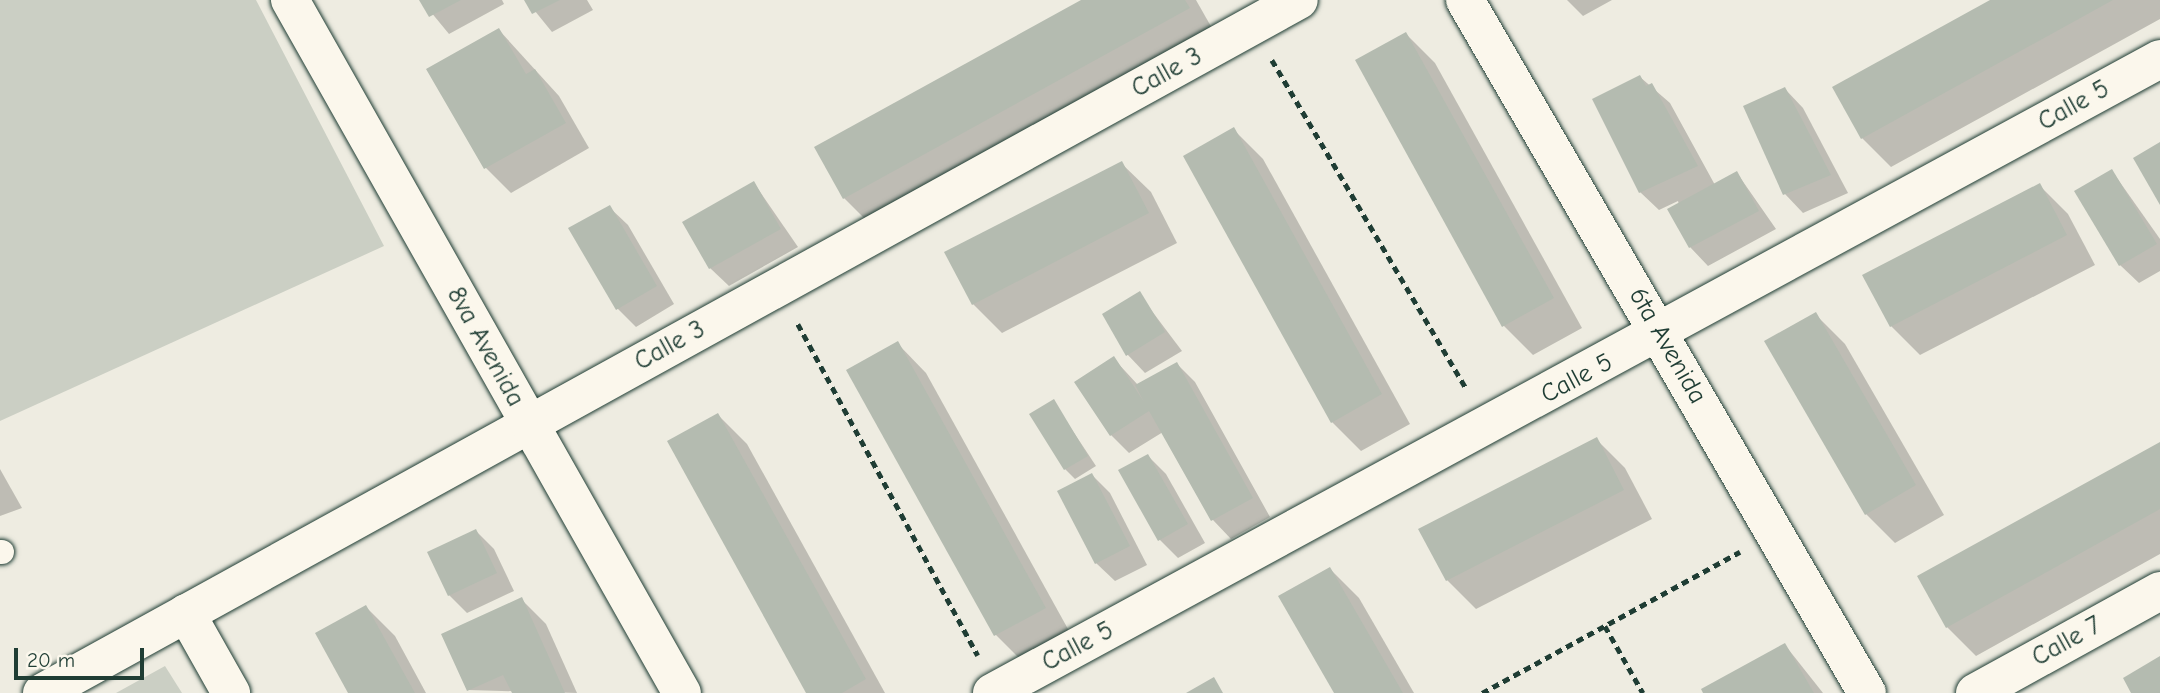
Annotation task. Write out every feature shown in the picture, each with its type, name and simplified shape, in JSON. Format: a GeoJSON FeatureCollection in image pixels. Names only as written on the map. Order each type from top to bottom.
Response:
{"type":"FeatureCollection","features":[{"type":"Feature","properties":{"kind":"street","name":"8va Avenida"},"geometry":{"type":"LineString","coordinates":[[290,0],[682,693]]}},
{"type":"Feature","properties":{"kind":"street","name":"Calle 3"},"geometry":{"type":"LineString","coordinates":[[42,693],[1299,0]]}},
{"type":"Feature","properties":{"kind":"street","name":"6ta Avenida"},"geometry":{"type":"LineString","coordinates":[[1465,0],[1867,693]]}},
{"type":"Feature","properties":{"kind":"street","name":"Calle 5"},"geometry":{"type":"LineString","coordinates":[[994,692],[1661,334],[2160,59]]}},
{"type":"Feature","properties":{"kind":"street","name":"Calle 7"},"geometry":{"type":"LineString","coordinates":[[1975,693],[2160,591]]}},
{"type":"Feature","properties":{"kind":"street"},"geometry":{"type":"LineString","coordinates":[[186,613],[231,693]]}},
{"type":"Feature","properties":{"kind":"path"},"geometry":{"type":"LineString","coordinates":[[1251,26],[1489,426]]}},
{"type":"Feature","properties":{"kind":"path"},"geometry":{"type":"LineString","coordinates":[[778,287],[994,692]]}},
{"type":"Feature","properties":{"kind":"path"},"geometry":{"type":"LineString","coordinates":[[1482,693],[1775,533]]}},
{"type":"Feature","properties":{"kind":"path"},"geometry":{"type":"LineString","coordinates":[[1605,626],[1643,693]]}},
{"type":"Feature","properties":{"kind":"shaded area"},"geometry":{"type":"Polygon","coordinates":[[[0,0],[256,0],[384,246],[0,421],[0,0]]]}},
{"type":"Feature","properties":{"kind":"shaded area"},"geometry":{"type":"Polygon","coordinates":[[[165,666],[182,693],[116,693],[165,666]]]}},
{"type":"Feature","properties":{"kind":"building"},"geometry":{"type":"Polygon","coordinates":[[[419,0],[461,0],[429,17],[419,0]]]}},
{"type":"Feature","properties":{"kind":"building"},"geometry":{"type":"Polygon","coordinates":[[[524,0],[560,0],[532,14],[524,0]]]}},
{"type":"Feature","properties":{"kind":"building"},"geometry":{"type":"Polygon","coordinates":[[[1081,0],[1185,0],[1190,8],[843,199],[814,147],[1081,0]]]}},
{"type":"Feature","properties":{"kind":"building"},"geometry":{"type":"Polygon","coordinates":[[[1990,0],[2113,0],[1861,139],[1832,87],[1990,0]]]}},
{"type":"Feature","properties":{"kind":"building"},"geometry":{"type":"Polygon","coordinates":[[[499,28],[526,74],[535,69],[566,123],[484,169],[426,69],[499,28]]]}},
{"type":"Feature","properties":{"kind":"building"},"geometry":{"type":"Polygon","coordinates":[[[1406,32],[1554,298],[1502,327],[1355,60],[1406,32]]]}},
{"type":"Feature","properties":{"kind":"building"},"geometry":{"type":"Polygon","coordinates":[[[1640,75],[1646,86],[1652,83],[1698,166],[1639,193],[1592,99],[1640,75]]]}},
{"type":"Feature","properties":{"kind":"building"},"geometry":{"type":"Polygon","coordinates":[[[1785,87],[1831,175],[1783,195],[1743,106],[1785,87]]]}},
{"type":"Feature","properties":{"kind":"building"},"geometry":{"type":"Polygon","coordinates":[[[1234,127],[1382,394],[1331,423],[1183,156],[1234,127]]]}},
{"type":"Feature","properties":{"kind":"building"},"geometry":{"type":"Polygon","coordinates":[[[2160,142],[2160,205],[2133,158],[2160,142]]]}},
{"type":"Feature","properties":{"kind":"building"},"geometry":{"type":"Polygon","coordinates":[[[1122,161],[1149,213],[972,305],[944,252],[1122,161]]]}},
{"type":"Feature","properties":{"kind":"building"},"geometry":{"type":"Polygon","coordinates":[[[2112,169],[2157,244],[2119,266],[2074,191],[2112,169]]]}},
{"type":"Feature","properties":{"kind":"building"},"geometry":{"type":"Polygon","coordinates":[[[1737,171],[1759,211],[1689,248],[1667,209],[1737,171]]]}},
{"type":"Feature","properties":{"kind":"building"},"geometry":{"type":"Polygon","coordinates":[[[754,181],[781,229],[709,269],[682,222],[754,181]]]}},
{"type":"Feature","properties":{"kind":"building"},"geometry":{"type":"Polygon","coordinates":[[[2040,183],[2067,235],[1890,327],[1862,275],[2040,183]]]}},
{"type":"Feature","properties":{"kind":"building"},"geometry":{"type":"Polygon","coordinates":[[[610,205],[657,286],[616,310],[568,228],[610,205]]]}},
{"type":"Feature","properties":{"kind":"building"},"geometry":{"type":"Polygon","coordinates":[[[1140,291],[1165,332],[1126,356],[1102,314],[1140,291]]]}},
{"type":"Feature","properties":{"kind":"building"},"geometry":{"type":"Polygon","coordinates":[[[1816,312],[1916,485],[1865,515],[1764,341],[1816,312]]]}},
{"type":"Feature","properties":{"kind":"building"},"geometry":{"type":"Polygon","coordinates":[[[898,341],[1046,608],[994,636],[846,370],[898,341]]]}},
{"type":"Feature","properties":{"kind":"building"},"geometry":{"type":"Polygon","coordinates":[[[1114,356],[1144,402],[1135,385],[1177,362],[1253,498],[1211,521],[1149,411],[1110,436],[1074,382],[1114,356]]]}},
{"type":"Feature","properties":{"kind":"building"},"geometry":{"type":"Polygon","coordinates":[[[1054,399],[1088,456],[1064,470],[1029,414],[1054,399]]]}},
{"type":"Feature","properties":{"kind":"building"},"geometry":{"type":"Polygon","coordinates":[[[718,413],[866,679],[842,693],[806,693],[667,441],[718,413]]]}},
{"type":"Feature","properties":{"kind":"building"},"geometry":{"type":"Polygon","coordinates":[[[1597,437],[1624,490],[1446,581],[1418,529],[1597,437]]]}},
{"type":"Feature","properties":{"kind":"building"},"geometry":{"type":"Polygon","coordinates":[[[2160,442],[2160,509],[1946,628],[1917,576],[2160,442]]]}},
{"type":"Feature","properties":{"kind":"building"},"geometry":{"type":"Polygon","coordinates":[[[1148,454],[1188,524],[1158,541],[1118,470],[1148,454]]]}},
{"type":"Feature","properties":{"kind":"building"},"geometry":{"type":"Polygon","coordinates":[[[1092,473],[1130,546],[1095,564],[1057,491],[1092,473]]]}},
{"type":"Feature","properties":{"kind":"building"},"geometry":{"type":"Polygon","coordinates":[[[476,529],[497,573],[448,596],[427,552],[476,529]]]}},
{"type":"Feature","properties":{"kind":"building"},"geometry":{"type":"Polygon","coordinates":[[[1330,567],[1403,693],[1334,693],[1278,596],[1330,567]]]}},
{"type":"Feature","properties":{"kind":"building"},"geometry":{"type":"Polygon","coordinates":[[[522,597],[565,693],[512,693],[503,675],[467,691],[441,634],[522,597]]]}},
{"type":"Feature","properties":{"kind":"building"},"geometry":{"type":"Polygon","coordinates":[[[366,605],[415,693],[348,693],[315,633],[366,605]]]}},
{"type":"Feature","properties":{"kind":"building"},"geometry":{"type":"Polygon","coordinates":[[[1785,643],[1814,693],[1703,693],[1701,689],[1785,643]]]}},
{"type":"Feature","properties":{"kind":"building"},"geometry":{"type":"Polygon","coordinates":[[[2160,656],[2160,693],[2131,693],[2123,678],[2160,656]]]}},
{"type":"Feature","properties":{"kind":"building"},"geometry":{"type":"Polygon","coordinates":[[[1214,677],[1223,693],[1186,693],[1214,677]]]}}]}
